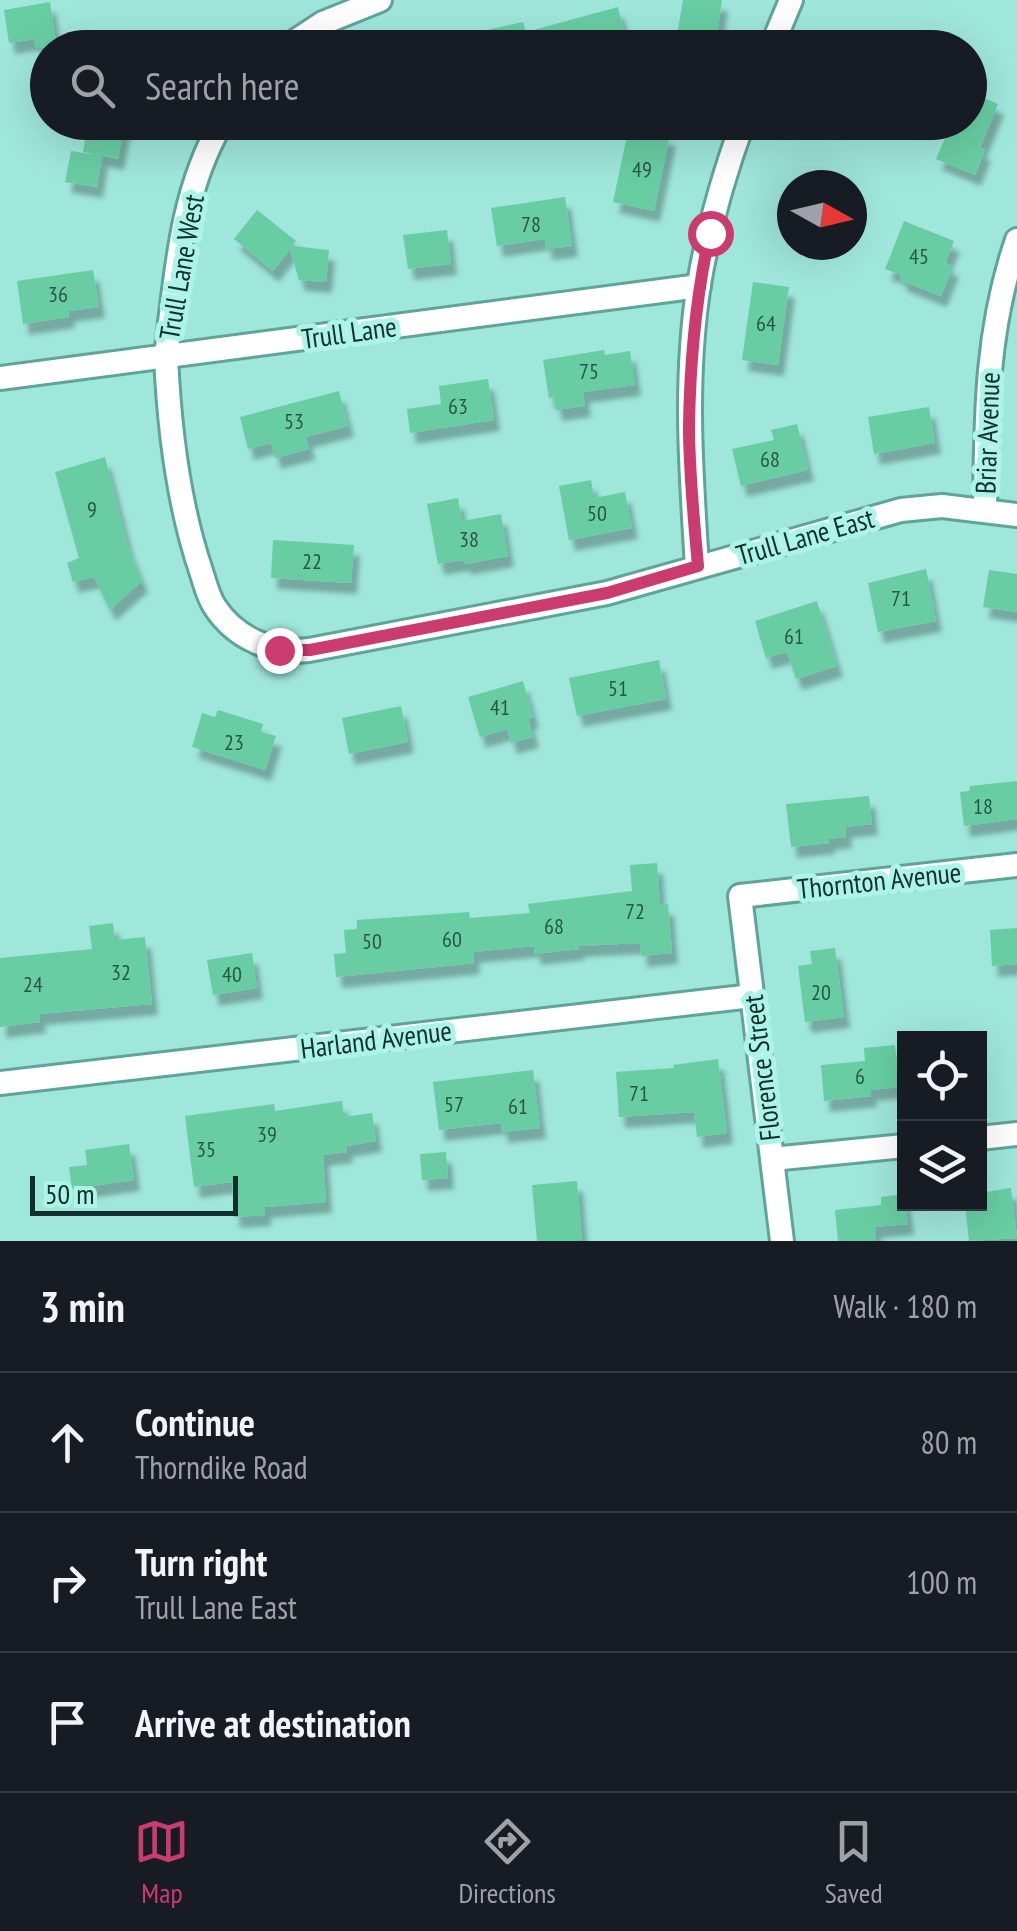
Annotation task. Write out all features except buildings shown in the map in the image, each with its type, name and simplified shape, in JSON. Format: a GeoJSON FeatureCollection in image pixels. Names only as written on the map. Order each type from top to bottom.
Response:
{"type":"FeatureCollection","features":[{"type":"Feature","properties":{"kind":"street"},"geometry":{"type":"LineString","coordinates":[[312,30],[380,0]]}},
{"type":"Feature","properties":{"kind":"street"},"geometry":{"type":"LineString","coordinates":[[778,30],[791,0]]}},
{"type":"Feature","properties":{"kind":"street","name":"Trull Lane West"},"geometry":{"type":"LineString","coordinates":[[166,356],[186,215],[212,140]]}},
{"type":"Feature","properties":{"kind":"street"},"geometry":{"type":"LineString","coordinates":[[698,566],[689,429],[692,356],[699,286],[710,233],[738,140]]}},
{"type":"Feature","properties":{"kind":"street","name":"Briar Avenue"},"geometry":{"type":"LineString","coordinates":[[985,510],[991,350],[998,307],[1017,240]]}},
{"type":"Feature","properties":{"kind":"street","name":"Trull Lane"},"geometry":{"type":"LineString","coordinates":[[0,378],[699,286]]}},
{"type":"Feature","properties":{"kind":"street","name":"Trull Lane East"},"geometry":{"type":"LineString","coordinates":[[166,356],[170,418],[186,512],[205,584],[223,617],[248,638],[279,650],[310,650],[607,593],[901,510],[942,506],[1017,515]]}},
{"type":"Feature","properties":{"kind":"street","name":"Thornton Avenue"},"geometry":{"type":"LineString","coordinates":[[740,896],[1017,865]]}},
{"type":"Feature","properties":{"kind":"street","name":"Florence Street"},"geometry":{"type":"LineString","coordinates":[[740,896],[782,1241]]}},
{"type":"Feature","properties":{"kind":"street","name":"Harland Avenue"},"geometry":{"type":"LineString","coordinates":[[0,1083],[752,996]]}},
{"type":"Feature","properties":{"kind":"street"},"geometry":{"type":"LineString","coordinates":[[987,1137],[1017,1134]]}},
{"type":"Feature","properties":{"kind":"street"},"geometry":{"type":"LineString","coordinates":[[772,1159],[897,1147]]}},
{"type":"Feature","properties":{"kind":"route"},"geometry":{"type":"LineString","coordinates":[[279,650],[310,650],[574,600],[698,566],[690,463],[690,394],[699,286],[710,233]]}}]}
